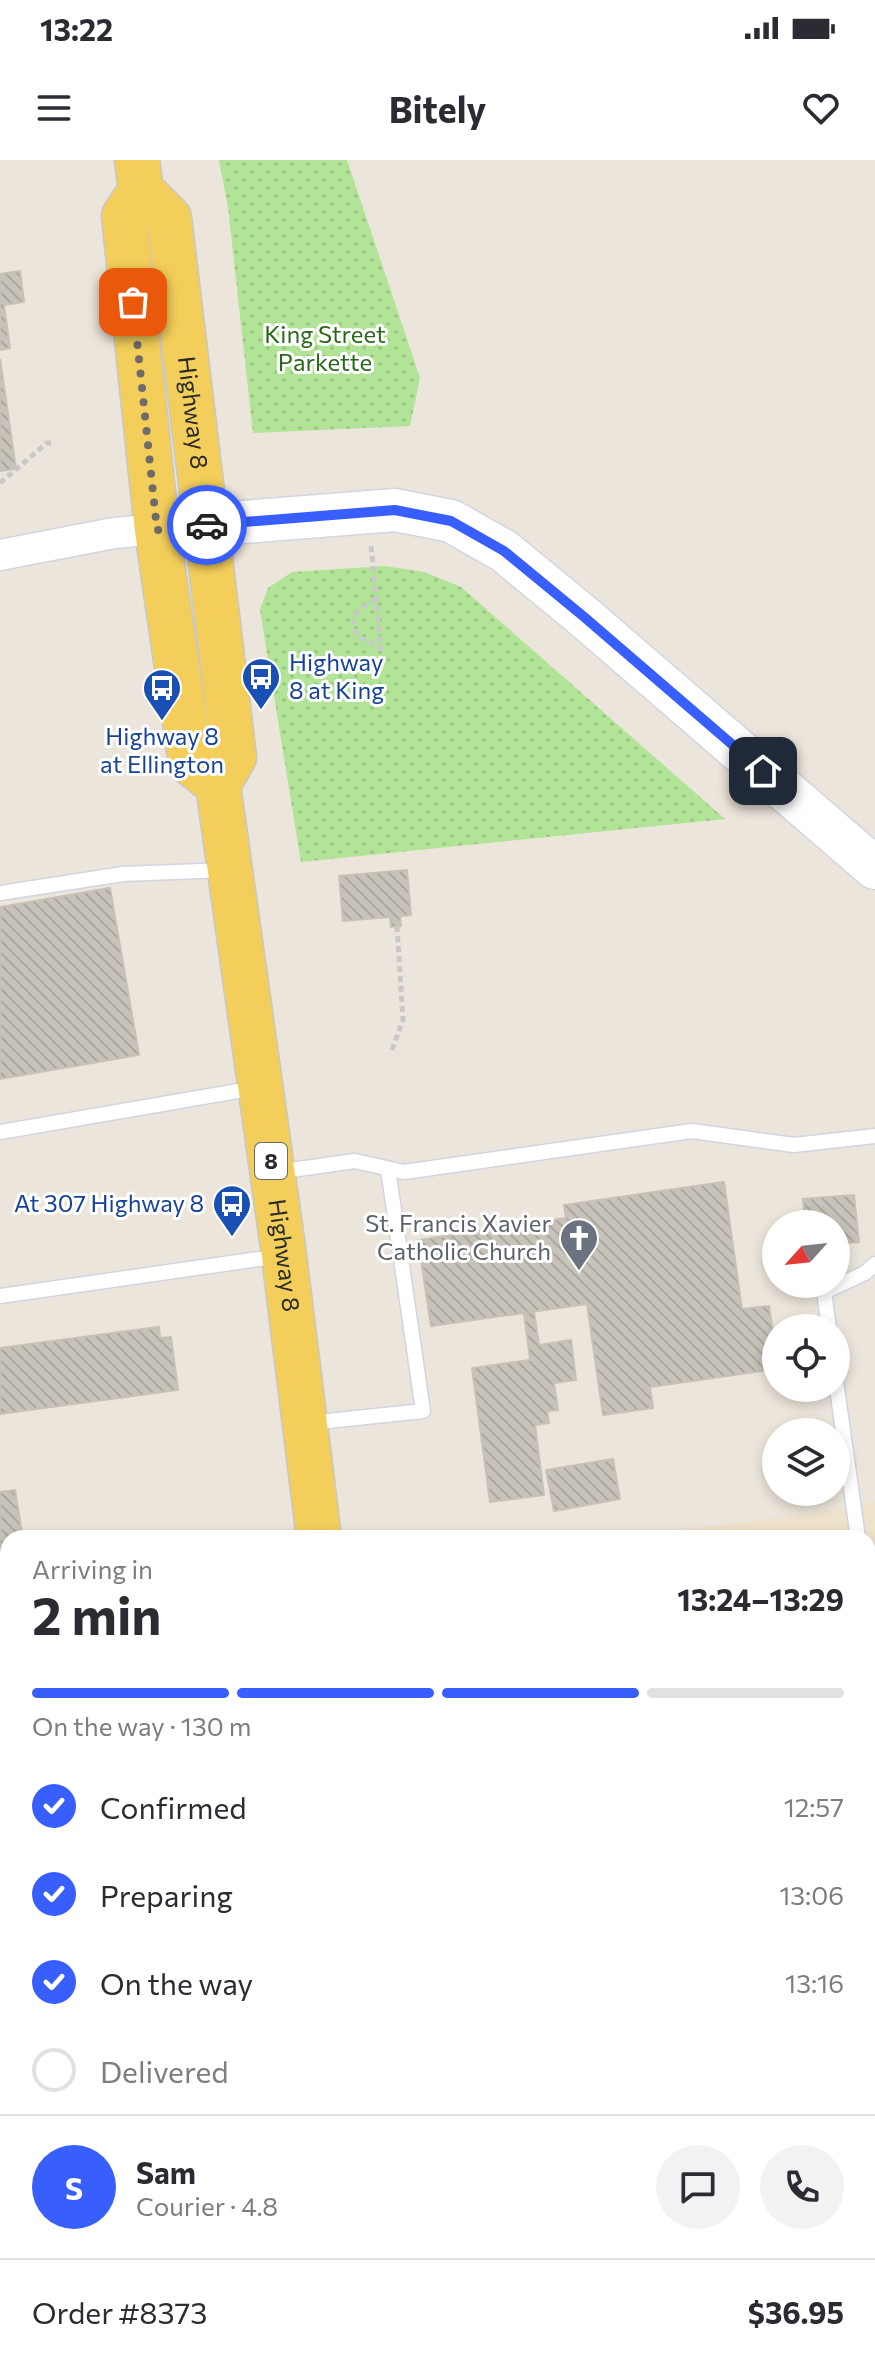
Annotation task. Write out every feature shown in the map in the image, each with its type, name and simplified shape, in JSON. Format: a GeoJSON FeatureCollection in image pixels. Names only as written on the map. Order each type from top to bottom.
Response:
{"type":"FeatureCollection","features":[{"type":"Feature","properties":{"kind":"main road","name":"Highway 8"},"geometry":{"type":"LineString","coordinates":[[139,175],[169,218],[234,757],[218,785],[284,1255],[318,1530]]}},
{"type":"Feature","properties":{"kind":"main road","name":"Highway 8"},"geometry":{"type":"LineString","coordinates":[[139,175],[124,216],[157,530],[191,763],[218,785]]}},
{"type":"Feature","properties":{"kind":"main road"},"geometry":{"type":"LineString","coordinates":[[205,525],[395,510],[451,521],[504,551],[875,868]]}},
{"type":"Feature","properties":{"kind":"street"},"geometry":{"type":"LineString","coordinates":[[0,555],[114,533],[205,525]]}},
{"type":"Feature","properties":{"kind":"lane"},"geometry":{"type":"LineString","coordinates":[[0,893],[123,874],[230,870]]}},
{"type":"Feature","properties":{"kind":"lane"},"geometry":{"type":"LineString","coordinates":[[0,1132],[260,1087]]}},
{"type":"Feature","properties":{"kind":"lane"},"geometry":{"type":"LineString","coordinates":[[272,1173],[355,1161],[404,1172],[692,1131],[794,1145],[875,1136]]}},
{"type":"Feature","properties":{"kind":"lane"},"geometry":{"type":"LineString","coordinates":[[304,1424],[423,1411],[388,1169]]}},
{"type":"Feature","properties":{"kind":"lane"},"geometry":{"type":"LineString","coordinates":[[0,1296],[284,1255]]}},
{"type":"Feature","properties":{"kind":"lane"},"geometry":{"type":"LineString","coordinates":[[827,1314],[824,1292],[865,1273],[875,1264]]}},
{"type":"Feature","properties":{"kind":"lane"},"geometry":{"type":"LineString","coordinates":[[839,1402],[857,1530]]}},
{"type":"Feature","properties":{"kind":"path"},"geometry":{"type":"LineString","coordinates":[[0,483],[47,443],[55,443]]}},
{"type":"Feature","properties":{"kind":"path"},"geometry":{"type":"LineString","coordinates":[[368,512],[376,600],[380,648],[364,642],[354,625],[355,614],[363,605],[376,600]]}},
{"type":"Feature","properties":{"kind":"path"},"geometry":{"type":"LineString","coordinates":[[392,1050],[403,1020],[397,926]]}},
{"type":"Feature","properties":{"kind":"shaded area"},"geometry":{"type":"Polygon","coordinates":[[[875,1502],[875,1530],[680,1530],[875,1502]]]}},
{"type":"Feature","properties":{"kind":"green space","name":"King Street Parkette"},"geometry":{"type":"Polygon","coordinates":[[[219,160],[347,160],[420,378],[410,426],[253,433],[228,207],[219,160]]]}},
{"type":"Feature","properties":{"kind":"green space"},"geometry":{"type":"Polygon","coordinates":[[[385,566],[424,572],[461,587],[725,819],[301,862],[260,610],[268,588],[292,572],[385,566]]]}},
{"type":"Feature","properties":{"kind":"building"},"geometry":{"type":"Polygon","coordinates":[[[20,271],[24,302],[4,305],[10,348],[0,350],[0,274],[20,271]]]}},
{"type":"Feature","properties":{"kind":"building"},"geometry":{"type":"Polygon","coordinates":[[[0,359],[16,469],[0,471],[0,359]]]}},
{"type":"Feature","properties":{"kind":"building"},"geometry":{"type":"Polygon","coordinates":[[[407,870],[411,915],[400,916],[401,926],[391,927],[390,917],[343,921],[339,876],[407,870]]]}},
{"type":"Feature","properties":{"kind":"building"},"geometry":{"type":"Polygon","coordinates":[[[110,888],[139,1055],[0,1079],[0,907],[110,888]]]}},
{"type":"Feature","properties":{"kind":"building","name":"St. Francis Xavier Catholic Church"},"geometry":{"type":"Polygon","coordinates":[[[724,1182],[742,1309],[769,1306],[770,1314],[762,1314],[762,1371],[650,1387],[653,1408],[603,1415],[587,1304],[431,1326],[418,1240],[566,1218],[564,1205],[724,1182]]]}},
{"type":"Feature","properties":{"kind":"building"},"geometry":{"type":"Polygon","coordinates":[[[854,1195],[859,1242],[850,1243],[850,1210],[804,1210],[803,1199],[854,1195]]]}},
{"type":"Feature","properties":{"kind":"building"},"geometry":{"type":"Polygon","coordinates":[[[534,1312],[539,1345],[571,1340],[576,1380],[554,1383],[558,1410],[547,1411],[549,1423],[535,1425],[544,1495],[490,1502],[472,1368],[530,1360],[524,1313],[534,1312]]]}},
{"type":"Feature","properties":{"kind":"building"},"geometry":{"type":"Polygon","coordinates":[[[159,1327],[160,1338],[171,1337],[178,1390],[0,1414],[0,1348],[159,1327]]]}},
{"type":"Feature","properties":{"kind":"building"},"geometry":{"type":"Polygon","coordinates":[[[613,1459],[620,1499],[554,1511],[546,1470],[613,1459]]]}},
{"type":"Feature","properties":{"kind":"building"},"geometry":{"type":"Polygon","coordinates":[[[15,1490],[22,1530],[0,1530],[0,1492],[15,1490]]]}},
{"type":"Feature","properties":{"kind":"way so far"},"geometry":{"type":"LineString","coordinates":[[133,302],[157,530],[207,525]]}},
{"type":"Feature","properties":{"kind":"place","name":"Highway 8 at King"},"geometry":{"type":"Point","coordinates":[261,711]}},
{"type":"Feature","properties":{"kind":"place","name":"Highway 8 at Ellington"},"geometry":{"type":"Point","coordinates":[162,722]}},
{"type":"Feature","properties":{"kind":"place","name":"At 307 Highway 8"},"geometry":{"type":"Point","coordinates":[232,1238]}},
{"type":"Feature","properties":{"kind":"place","name":"St. Francis Xavier Catholic Church"},"geometry":{"type":"Point","coordinates":[579,1272]}},
{"type":"Feature","properties":{"kind":"route"},"geometry":{"type":"LineString","coordinates":[[207,525],[395,510],[451,521],[504,551],[763,771]]}}]}
